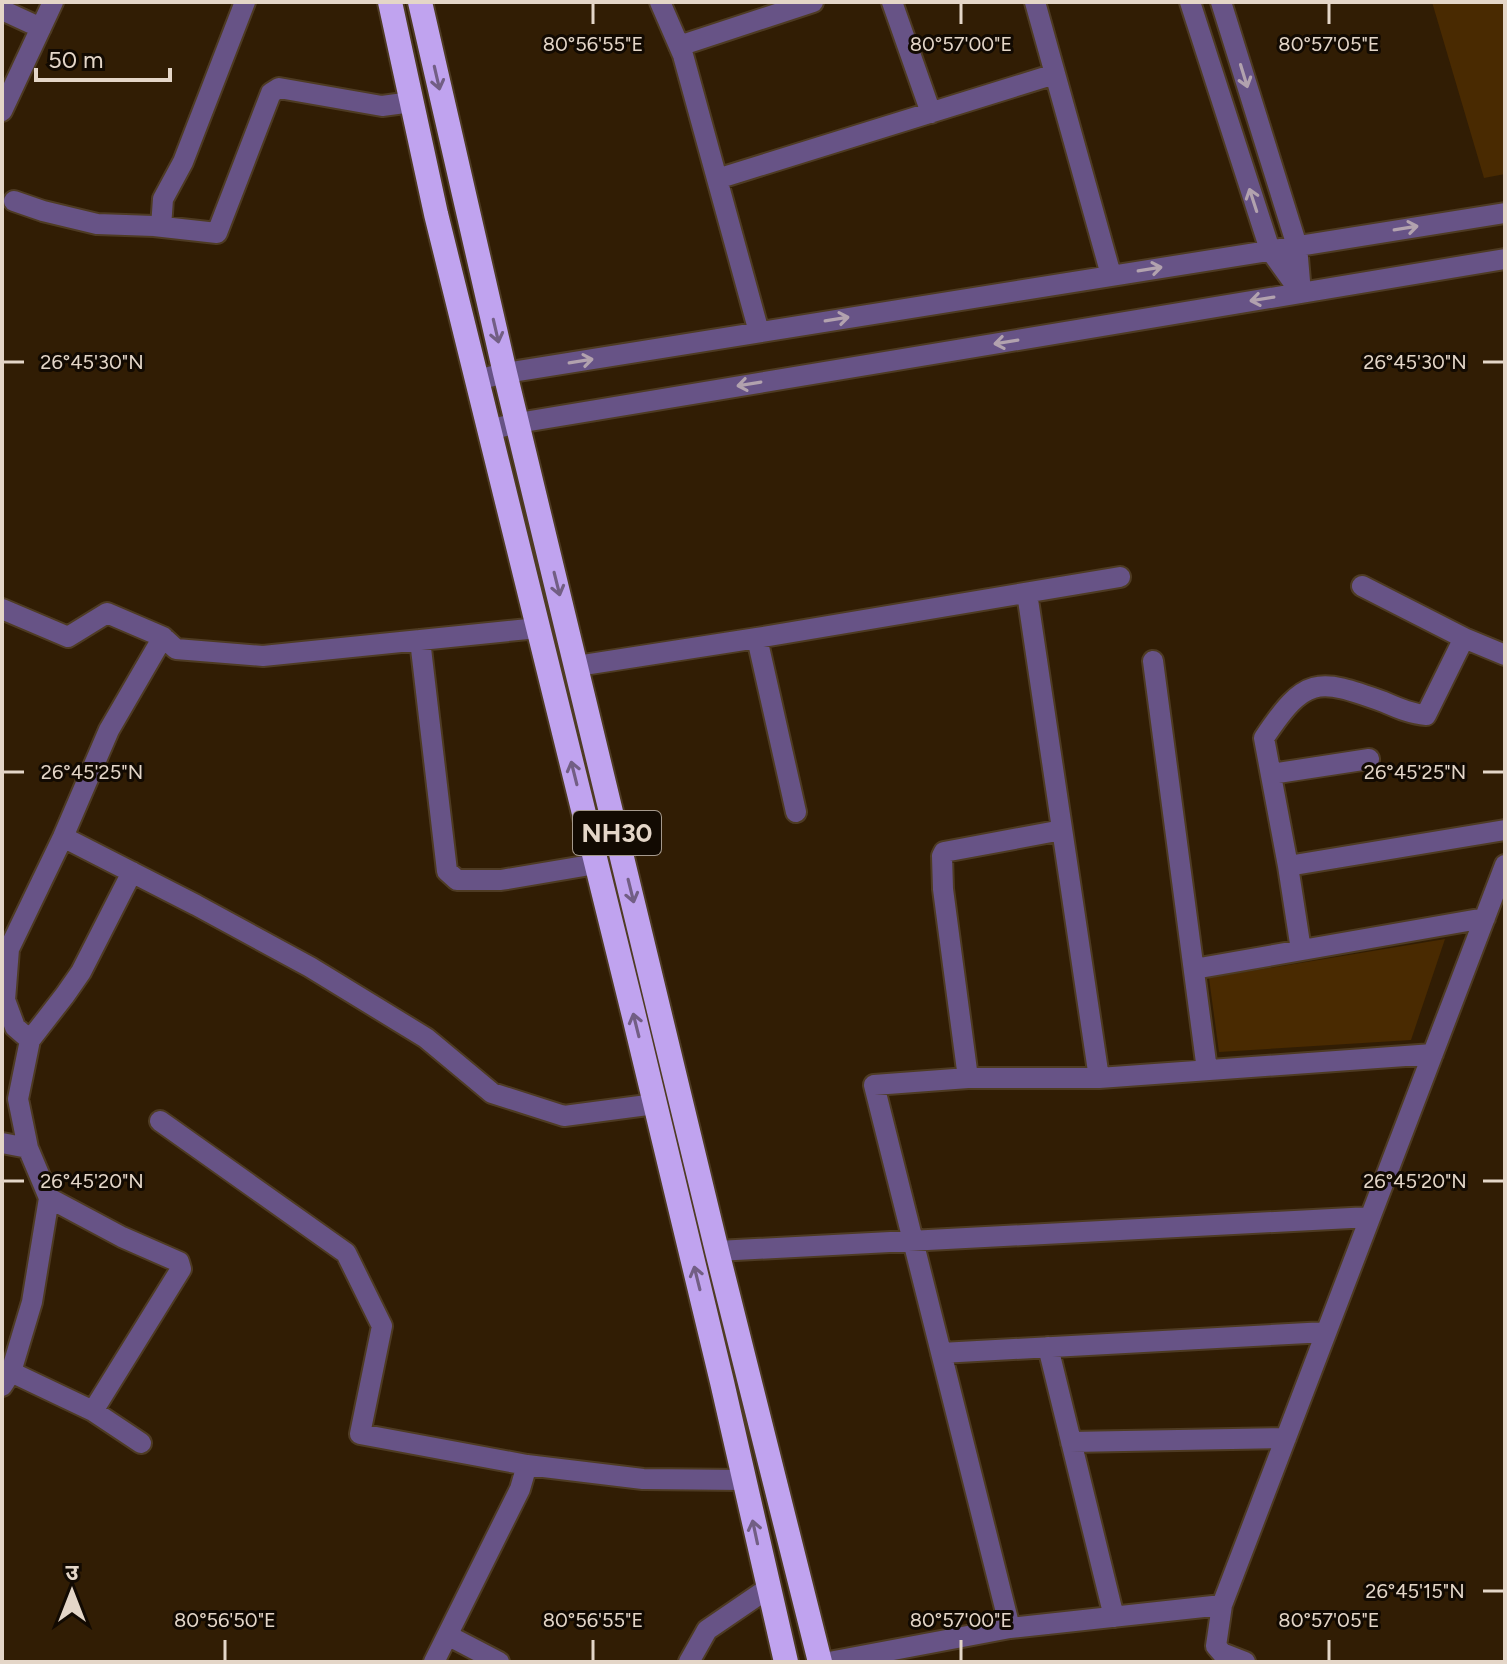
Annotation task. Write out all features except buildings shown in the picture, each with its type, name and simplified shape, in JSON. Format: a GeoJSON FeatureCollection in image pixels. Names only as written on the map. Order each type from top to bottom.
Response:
{"type":"FeatureCollection","features":[{"type":"Feature","properties":{"kind":"highway","name":"NH30"},"geometry":{"type":"LineString","coordinates":[[390,2],[436,214],[655,1104],[786,1662]]}},
{"type":"Feature","properties":{"kind":"highway","name":"NH30"},"geometry":{"type":"LineString","coordinates":[[420,2],[505,373],[717,1251],[820,1662]]}},
{"type":"Feature","properties":{"kind":"street"},"geometry":{"type":"LineString","coordinates":[[2,111],[53,2]]}},
{"type":"Feature","properties":{"kind":"street"},"geometry":{"type":"LineString","coordinates":[[161,227],[163,199],[183,162],[245,2]]}},
{"type":"Feature","properties":{"kind":"street"},"geometry":{"type":"LineString","coordinates":[[660,2],[679,46],[759,332]]}},
{"type":"Feature","properties":{"kind":"street"},"geometry":{"type":"LineString","coordinates":[[679,46],[813,2]]}},
{"type":"Feature","properties":{"kind":"street"},"geometry":{"type":"LineString","coordinates":[[892,2],[931,113]]}},
{"type":"Feature","properties":{"kind":"street"},"geometry":{"type":"LineString","coordinates":[[1035,2],[1111,275]]}},
{"type":"Feature","properties":{"kind":"street"},"geometry":{"type":"LineString","coordinates":[[1190,2],[1270,250],[1301,293]]}},
{"type":"Feature","properties":{"kind":"street"},"geometry":{"type":"LineString","coordinates":[[1221,2],[1297,246],[1301,293]]}},
{"type":"Feature","properties":{"kind":"street"},"geometry":{"type":"LineString","coordinates":[[2,10],[41,28]]}},
{"type":"Feature","properties":{"kind":"street"},"geometry":{"type":"LineString","coordinates":[[717,179],[1055,74]]}},
{"type":"Feature","properties":{"kind":"street"},"geometry":{"type":"LineString","coordinates":[[14,201],[97,224],[217,233],[271,93],[279,88],[382,106],[412,102]]}},
{"type":"Feature","properties":{"kind":"street"},"geometry":{"type":"LineString","coordinates":[[477,380],[505,373],[1505,213]]}},
{"type":"Feature","properties":{"kind":"street"},"geometry":{"type":"LineString","coordinates":[[488,430],[1505,259]]}},
{"type":"Feature","properties":{"kind":"street"},"geometry":{"type":"LineString","coordinates":[[577,666],[1120,577]]}},
{"type":"Feature","properties":{"kind":"street"},"geometry":{"type":"LineString","coordinates":[[1362,586],[1464,638],[1505,655]]}},
{"type":"Feature","properties":{"kind":"street"},"geometry":{"type":"LineString","coordinates":[[1027,593],[1099,1078]]}},
{"type":"Feature","properties":{"kind":"street"},"geometry":{"type":"LineString","coordinates":[[2,609],[68,637],[107,613],[163,637],[176,649],[263,656],[538,628]]}},
{"type":"Feature","properties":{"kind":"street"},"geometry":{"type":"LineString","coordinates":[[30,1040],[15,1027],[5,1000],[6,948],[63,837],[109,730],[163,637]]}},
{"type":"Feature","properties":{"kind":"street"},"geometry":{"type":"LineString","coordinates":[[757,638],[796,812]]}},
{"type":"Feature","properties":{"kind":"street"},"geometry":{"type":"LineString","coordinates":[[1301,950],[1264,738],[1290,702],[1302,691],[1316,687],[1355,692],[1415,714],[1426,715],[1464,638]]}},
{"type":"Feature","properties":{"kind":"street"},"geometry":{"type":"LineString","coordinates":[[420,640],[447,871],[457,880],[501,880],[596,864]]}},
{"type":"Feature","properties":{"kind":"street"},"geometry":{"type":"LineString","coordinates":[[1153,661],[1207,1070]]}},
{"type":"Feature","properties":{"kind":"street"},"geometry":{"type":"LineString","coordinates":[[1271,774],[1369,759]]}},
{"type":"Feature","properties":{"kind":"street"},"geometry":{"type":"LineString","coordinates":[[968,1078],[945,904],[942,856],[944,852],[962,848],[1062,830]]}},
{"type":"Feature","properties":{"kind":"street"},"geometry":{"type":"LineString","coordinates":[[1288,866],[1505,830]]}},
{"type":"Feature","properties":{"kind":"street"},"geometry":{"type":"LineString","coordinates":[[63,837],[310,967],[426,1038],[492,1093],[564,1116],[655,1104]]}},
{"type":"Feature","properties":{"kind":"street"},"geometry":{"type":"LineString","coordinates":[[1245,1662],[1222,1653],[1216,1646],[1222,1605],[1505,865]]}},
{"type":"Feature","properties":{"kind":"street"},"geometry":{"type":"LineString","coordinates":[[132,872],[81,972],[30,1040],[18,1099],[28,1148],[49,1198],[32,1302],[6,1379],[93,1411],[141,1443]]}},
{"type":"Feature","properties":{"kind":"street"},"geometry":{"type":"LineString","coordinates":[[1194,969],[1485,918]]}},
{"type":"Feature","properties":{"kind":"street"},"geometry":{"type":"LineString","coordinates":[[1010,1628],[874,1085],[968,1078],[1099,1078],[1433,1054]]}},
{"type":"Feature","properties":{"kind":"street"},"geometry":{"type":"LineString","coordinates":[[160,1121],[346,1253],[382,1326],[360,1434],[527,1465],[643,1479],[744,1480]]}},
{"type":"Feature","properties":{"kind":"street"},"geometry":{"type":"LineString","coordinates":[[2,1143],[28,1148]]}},
{"type":"Feature","properties":{"kind":"street"},"geometry":{"type":"LineString","coordinates":[[49,1198],[122,1237],[179,1262],[181,1269],[93,1411]]}},
{"type":"Feature","properties":{"kind":"street"},"geometry":{"type":"LineString","coordinates":[[717,1251],[1370,1217]]}},
{"type":"Feature","properties":{"kind":"street"},"geometry":{"type":"LineString","coordinates":[[941,1353],[1326,1332]]}},
{"type":"Feature","properties":{"kind":"street"},"geometry":{"type":"LineString","coordinates":[[1048,1347],[1114,1617]]}},
{"type":"Feature","properties":{"kind":"street"},"geometry":{"type":"LineString","coordinates":[[1071,1442],[1286,1438]]}},
{"type":"Feature","properties":{"kind":"street"},"geometry":{"type":"LineString","coordinates":[[434,1662],[520,1489],[527,1465]]}},
{"type":"Feature","properties":{"kind":"street"},"geometry":{"type":"LineString","coordinates":[[689,1662],[707,1630],[767,1589]]}},
{"type":"Feature","properties":{"kind":"street"},"geometry":{"type":"LineString","coordinates":[[829,1662],[1010,1628],[1222,1605]]}},
{"type":"Feature","properties":{"kind":"street"},"geometry":{"type":"LineString","coordinates":[[449,1636],[499,1662]]}},
{"type":"Feature","properties":{"kind":"shaded area"},"geometry":{"type":"Polygon","coordinates":[[[1432,2],[1505,2],[1505,174],[1484,178],[1432,2]]]}},
{"type":"Feature","properties":{"kind":"shaded area"},"geometry":{"type":"Polygon","coordinates":[[[1445,939],[1411,1040],[1219,1052],[1209,978],[1445,939]]]}}]}
